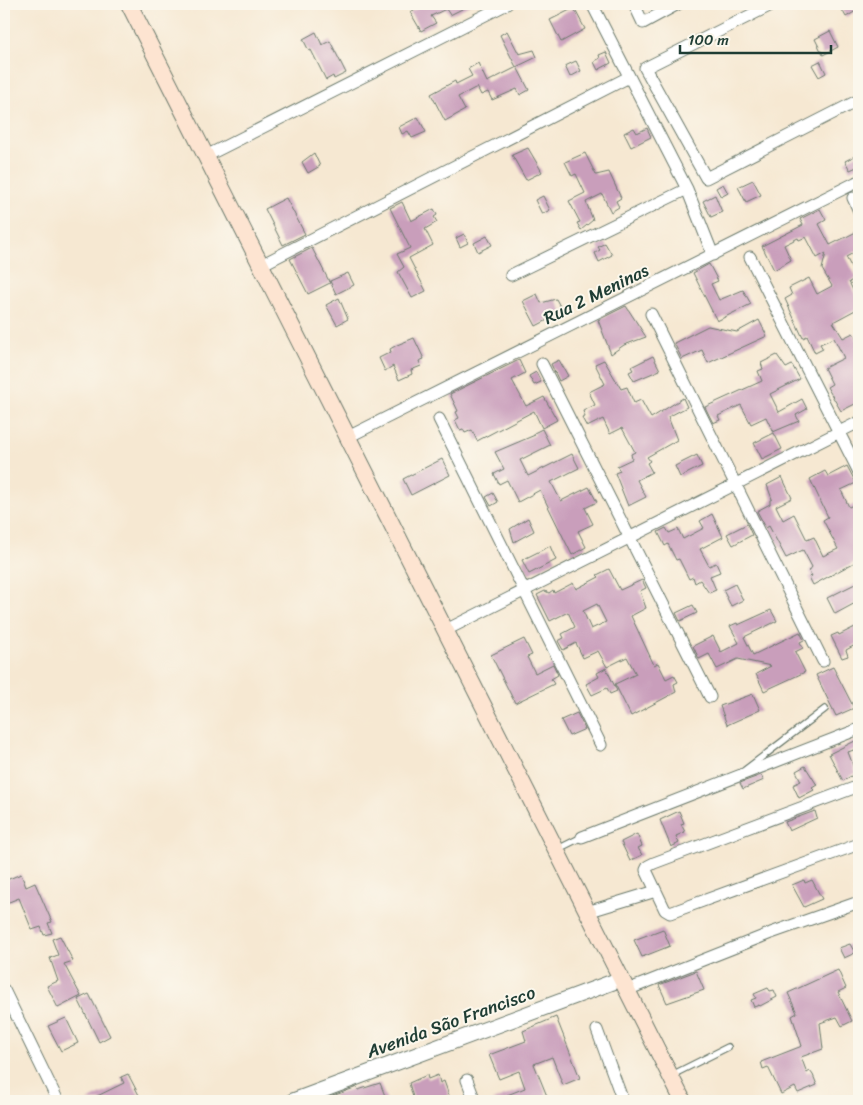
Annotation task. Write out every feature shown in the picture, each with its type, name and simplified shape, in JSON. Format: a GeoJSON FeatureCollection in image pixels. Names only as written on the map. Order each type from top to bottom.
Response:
{"type":"FeatureCollection","features":[{"type":"Feature","properties":{"kind":"main road"},"geometry":{"type":"LineString","coordinates":[[129,4],[683,1101]]}},
{"type":"Feature","properties":{"kind":"street"},"geometry":{"type":"LineString","coordinates":[[206,156],[507,4]]}},
{"type":"Feature","properties":{"kind":"street"},"geometry":{"type":"LineString","coordinates":[[592,4],[687,189],[713,255]]}},
{"type":"Feature","properties":{"kind":"street"},"geometry":{"type":"LineString","coordinates":[[634,4],[643,23],[678,4]]}},
{"type":"Feature","properties":{"kind":"street"},"geometry":{"type":"LineString","coordinates":[[773,4],[645,68],[706,178],[859,100]]}},
{"type":"Feature","properties":{"kind":"street"},"geometry":{"type":"LineString","coordinates":[[261,265],[629,77]]}},
{"type":"Feature","properties":{"kind":"street"},"geometry":{"type":"LineString","coordinates":[[681,178],[701,169]]}},
{"type":"Feature","properties":{"kind":"street","name":"Rua 2 Meninas"},"geometry":{"type":"LineString","coordinates":[[348,437],[859,181]]}},
{"type":"Feature","properties":{"kind":"street"},"geometry":{"type":"LineString","coordinates":[[511,275],[687,189]]}},
{"type":"Feature","properties":{"kind":"street"},"geometry":{"type":"LineString","coordinates":[[853,198],[859,211]]}},
{"type":"Feature","properties":{"kind":"street"},"geometry":{"type":"LineString","coordinates":[[750,257],[859,472]]}},
{"type":"Feature","properties":{"kind":"street"},"geometry":{"type":"LineString","coordinates":[[650,314],[823,661]]}},
{"type":"Feature","properties":{"kind":"street"},"geometry":{"type":"LineString","coordinates":[[542,364],[710,697]]}},
{"type":"Feature","properties":{"kind":"street"},"geometry":{"type":"LineString","coordinates":[[439,419],[601,745]]}},
{"type":"Feature","properties":{"kind":"street"},"geometry":{"type":"LineString","coordinates":[[446,630],[859,422]]}},
{"type":"Feature","properties":{"kind":"street"},"geometry":{"type":"LineString","coordinates":[[582,837],[859,729]]}},
{"type":"Feature","properties":{"kind":"street"},"geometry":{"type":"LineString","coordinates":[[859,786],[654,863],[648,866],[646,870],[665,910],[670,913],[859,844]]}},
{"type":"Feature","properties":{"kind":"street"},"geometry":{"type":"LineString","coordinates":[[587,912],[656,891]]}},
{"type":"Feature","properties":{"kind":"street"},"geometry":{"type":"LineString","coordinates":[[624,984],[859,902]]}},
{"type":"Feature","properties":{"kind":"street","name":"Avenida São Francisco"},"geometry":{"type":"LineString","coordinates":[[293,1101],[624,984]]}},
{"type":"Feature","properties":{"kind":"street"},"geometry":{"type":"LineString","coordinates":[[4,990],[58,1101]]}},
{"type":"Feature","properties":{"kind":"street"},"geometry":{"type":"LineString","coordinates":[[597,1030],[623,1101]]}},
{"type":"Feature","properties":{"kind":"street"},"geometry":{"type":"LineString","coordinates":[[467,1080],[475,1101]]}},
{"type":"Feature","properties":{"kind":"lane"},"geometry":{"type":"LineString","coordinates":[[733,779],[825,709]]}},
{"type":"Feature","properties":{"kind":"lane"},"geometry":{"type":"LineString","coordinates":[[556,850],[582,837]]}},
{"type":"Feature","properties":{"kind":"lane"},"geometry":{"type":"LineString","coordinates":[[670,1076],[728,1047]]}},
{"type":"Feature","properties":{"kind":"building"},"geometry":{"type":"Polygon","coordinates":[[[426,4],[472,4],[450,15],[446,9],[431,16],[436,23],[421,31],[410,12],[426,4]]]}},
{"type":"Feature","properties":{"kind":"building"},"geometry":{"type":"Polygon","coordinates":[[[839,4],[852,4],[856,11],[846,17],[839,4]]]}},
{"type":"Feature","properties":{"kind":"building"},"geometry":{"type":"Polygon","coordinates":[[[574,8],[585,29],[561,42],[550,20],[574,8]]]}},
{"type":"Feature","properties":{"kind":"building"},"geometry":{"type":"Polygon","coordinates":[[[507,31],[519,54],[534,50],[537,57],[516,67],[500,35],[507,31]]]}},
{"type":"Feature","properties":{"kind":"building"},"geometry":{"type":"Polygon","coordinates":[[[830,31],[838,47],[823,55],[815,39],[830,31]]]}},
{"type":"Feature","properties":{"kind":"building"},"geometry":{"type":"Polygon","coordinates":[[[316,32],[322,45],[330,41],[346,73],[334,79],[333,76],[326,80],[311,50],[309,51],[303,39],[316,32]]]}},
{"type":"Feature","properties":{"kind":"building"},"geometry":{"type":"Polygon","coordinates":[[[606,52],[611,63],[598,70],[594,62],[600,58],[599,55],[606,52]]]}},
{"type":"Feature","properties":{"kind":"building"},"geometry":{"type":"Polygon","coordinates":[[[576,61],[581,71],[570,77],[565,66],[576,61]]]}},
{"type":"Feature","properties":{"kind":"building"},"geometry":{"type":"Polygon","coordinates":[[[820,61],[826,73],[819,77],[812,65],[820,61]]]}},
{"type":"Feature","properties":{"kind":"building"},"geometry":{"type":"Polygon","coordinates":[[[478,63],[487,82],[517,67],[529,90],[520,95],[517,89],[492,100],[488,92],[481,95],[477,87],[458,97],[465,110],[445,121],[431,94],[455,81],[456,84],[472,76],[468,69],[478,63]]]}},
{"type":"Feature","properties":{"kind":"building"},"geometry":{"type":"Polygon","coordinates":[[[418,117],[426,132],[412,138],[408,131],[402,134],[399,127],[418,117]]]}},
{"type":"Feature","properties":{"kind":"building"},"geometry":{"type":"Polygon","coordinates":[[[634,128],[637,133],[647,128],[651,137],[631,147],[624,133],[634,128]]]}},
{"type":"Feature","properties":{"kind":"building"},"geometry":{"type":"Polygon","coordinates":[[[528,148],[542,172],[526,180],[512,155],[528,148]]]}},
{"type":"Feature","properties":{"kind":"building"},"geometry":{"type":"Polygon","coordinates":[[[314,153],[320,166],[308,173],[302,162],[314,153]]]}},
{"type":"Feature","properties":{"kind":"building"},"geometry":{"type":"Polygon","coordinates":[[[585,153],[596,175],[609,172],[621,198],[616,201],[619,207],[611,212],[602,194],[586,202],[593,220],[581,230],[577,223],[580,222],[569,201],[585,193],[576,174],[572,176],[565,162],[585,153]]]}},
{"type":"Feature","properties":{"kind":"building"},"geometry":{"type":"Polygon","coordinates":[[[859,154],[859,166],[850,170],[845,161],[859,154]]]}},
{"type":"Feature","properties":{"kind":"building"},"geometry":{"type":"Polygon","coordinates":[[[753,180],[761,195],[746,202],[738,187],[753,180]]]}},
{"type":"Feature","properties":{"kind":"building"},"geometry":{"type":"Polygon","coordinates":[[[723,184],[728,193],[721,197],[716,188],[723,184]]]}},
{"type":"Feature","properties":{"kind":"building"},"geometry":{"type":"Polygon","coordinates":[[[715,195],[722,212],[711,217],[703,201],[715,195]]]}},
{"type":"Feature","properties":{"kind":"building"},"geometry":{"type":"Polygon","coordinates":[[[543,196],[550,210],[542,214],[535,200],[543,196]]]}},
{"type":"Feature","properties":{"kind":"building"},"geometry":{"type":"Polygon","coordinates":[[[286,198],[305,234],[283,245],[265,209],[286,198]]]}},
{"type":"Feature","properties":{"kind":"building"},"geometry":{"type":"Polygon","coordinates":[[[402,202],[411,221],[434,209],[437,215],[434,217],[437,222],[425,229],[433,245],[409,258],[426,291],[412,298],[398,272],[404,267],[397,254],[410,248],[390,208],[402,202]]]}},
{"type":"Feature","properties":{"kind":"building"},"geometry":{"type":"Polygon","coordinates":[[[820,209],[826,220],[819,224],[830,245],[856,232],[859,238],[859,250],[846,257],[857,278],[849,282],[856,296],[859,294],[859,308],[833,322],[843,338],[853,333],[859,342],[859,402],[841,411],[827,387],[832,384],[824,368],[844,358],[834,338],[820,344],[823,349],[815,353],[807,336],[803,338],[785,299],[792,295],[789,288],[809,278],[817,294],[832,286],[822,269],[826,253],[817,258],[806,237],[799,240],[798,238],[784,245],[791,260],[774,270],[762,246],[803,225],[800,219],[820,209]]]}},
{"type":"Feature","properties":{"kind":"building"},"geometry":{"type":"Polygon","coordinates":[[[464,234],[468,243],[460,247],[456,238],[464,234]]]}},
{"type":"Feature","properties":{"kind":"building"},"geometry":{"type":"Polygon","coordinates":[[[487,236],[492,245],[478,252],[474,243],[487,236]]]}},
{"type":"Feature","properties":{"kind":"building"},"geometry":{"type":"Polygon","coordinates":[[[605,243],[612,255],[599,262],[595,253],[600,250],[598,247],[605,243]]]}},
{"type":"Feature","properties":{"kind":"building"},"geometry":{"type":"Polygon","coordinates":[[[312,248],[330,283],[308,294],[290,259],[312,248]]]}},
{"type":"Feature","properties":{"kind":"building"},"geometry":{"type":"Polygon","coordinates":[[[709,264],[718,281],[711,284],[719,300],[743,290],[751,304],[717,321],[693,273],[709,264]]]}},
{"type":"Feature","properties":{"kind":"building"},"geometry":{"type":"Polygon","coordinates":[[[348,273],[354,285],[336,294],[330,281],[348,273]]]}},
{"type":"Feature","properties":{"kind":"building"},"geometry":{"type":"Polygon","coordinates":[[[537,294],[541,303],[556,299],[563,312],[536,326],[523,301],[537,294]]]}},
{"type":"Feature","properties":{"kind":"building"},"geometry":{"type":"Polygon","coordinates":[[[339,298],[348,319],[337,325],[326,305],[339,298]]]}},
{"type":"Feature","properties":{"kind":"building"},"geometry":{"type":"Polygon","coordinates":[[[626,306],[646,337],[624,345],[611,354],[598,320],[626,306]]]}},
{"type":"Feature","properties":{"kind":"building"},"geometry":{"type":"Polygon","coordinates":[[[759,320],[767,336],[708,363],[702,350],[682,359],[674,343],[708,326],[737,332],[759,320]]]}},
{"type":"Feature","properties":{"kind":"building"},"geometry":{"type":"Polygon","coordinates":[[[414,338],[424,359],[419,361],[421,366],[411,370],[412,374],[399,380],[393,366],[385,371],[379,358],[391,352],[390,349],[397,345],[414,338]]]}},
{"type":"Feature","properties":{"kind":"building"},"geometry":{"type":"Polygon","coordinates":[[[777,355],[786,368],[792,365],[800,379],[770,394],[779,412],[802,399],[807,409],[796,415],[799,421],[773,432],[766,417],[751,424],[741,405],[718,416],[720,420],[713,423],[705,407],[762,381],[758,371],[763,369],[761,363],[777,355]]]}},
{"type":"Feature","properties":{"kind":"building"},"geometry":{"type":"Polygon","coordinates":[[[653,356],[660,370],[634,381],[629,372],[633,370],[631,367],[653,356]]]}},
{"type":"Feature","properties":{"kind":"building"},"geometry":{"type":"Polygon","coordinates":[[[519,360],[525,373],[512,380],[526,406],[544,397],[557,420],[542,428],[534,411],[477,441],[472,430],[465,433],[463,429],[460,430],[455,420],[459,418],[456,412],[458,411],[450,394],[519,360]]]}},
{"type":"Feature","properties":{"kind":"building"},"geometry":{"type":"Polygon","coordinates":[[[559,360],[568,376],[559,381],[551,364],[559,360]]]}},
{"type":"Feature","properties":{"kind":"building"},"geometry":{"type":"Polygon","coordinates":[[[604,360],[621,389],[627,387],[634,403],[641,400],[651,418],[683,398],[687,407],[668,417],[677,440],[647,457],[650,461],[647,463],[652,472],[637,480],[646,497],[628,506],[615,473],[620,471],[617,466],[632,459],[631,454],[635,452],[622,428],[610,434],[603,419],[587,427],[582,418],[585,417],[583,411],[595,405],[589,392],[605,384],[595,364],[604,360]]]}},
{"type":"Feature","properties":{"kind":"building"},"geometry":{"type":"Polygon","coordinates":[[[536,372],[541,382],[534,385],[529,376],[536,372]]]}},
{"type":"Feature","properties":{"kind":"building"},"geometry":{"type":"Polygon","coordinates":[[[542,429],[550,445],[520,460],[528,476],[572,454],[579,468],[551,482],[561,501],[589,487],[597,502],[585,508],[593,524],[578,531],[586,547],[572,555],[540,490],[518,502],[507,480],[499,484],[494,474],[504,469],[495,452],[535,435],[534,433],[542,429]]]}},
{"type":"Feature","properties":{"kind":"building"},"geometry":{"type":"Polygon","coordinates":[[[774,433],[782,449],[762,459],[754,443],[774,433]]]}},
{"type":"Feature","properties":{"kind":"building"},"geometry":{"type":"Polygon","coordinates":[[[697,455],[702,466],[680,477],[675,466],[697,455]]]}},
{"type":"Feature","properties":{"kind":"building"},"geometry":{"type":"Polygon","coordinates":[[[442,459],[450,475],[411,495],[403,479],[442,459]]]}},
{"type":"Feature","properties":{"kind":"building"},"geometry":{"type":"Polygon","coordinates":[[[847,466],[856,483],[841,490],[849,507],[859,502],[859,522],[854,524],[859,535],[859,560],[813,585],[809,577],[812,576],[809,571],[812,567],[803,550],[786,558],[769,526],[766,528],[757,511],[770,504],[772,499],[767,485],[782,477],[792,498],[776,506],[783,520],[794,514],[807,540],[814,537],[823,556],[838,549],[823,520],[828,517],[810,479],[825,471],[828,476],[847,466]]]}},
{"type":"Feature","properties":{"kind":"building"},"geometry":{"type":"Polygon","coordinates":[[[493,493],[498,502],[491,506],[486,497],[493,493]]]}},
{"type":"Feature","properties":{"kind":"building"},"geometry":{"type":"Polygon","coordinates":[[[712,514],[723,537],[700,549],[709,566],[716,563],[720,572],[710,576],[716,590],[709,593],[700,580],[695,583],[693,577],[689,579],[679,559],[676,560],[668,544],[665,546],[658,532],[666,528],[669,533],[678,529],[683,539],[704,528],[700,521],[712,514]]]}},
{"type":"Feature","properties":{"kind":"building"},"geometry":{"type":"Polygon","coordinates":[[[528,518],[534,531],[514,542],[510,529],[528,518]]]}},
{"type":"Feature","properties":{"kind":"building"},"geometry":{"type":"Polygon","coordinates":[[[747,524],[752,535],[733,545],[727,534],[747,524]]]}},
{"type":"Feature","properties":{"kind":"building"},"geometry":{"type":"Polygon","coordinates":[[[550,546],[556,560],[529,574],[522,560],[550,546]]]}},
{"type":"Feature","properties":{"kind":"building"},"geometry":{"type":"Polygon","coordinates":[[[609,569],[620,590],[642,580],[646,588],[640,591],[646,608],[631,616],[654,665],[658,663],[666,679],[674,675],[678,682],[674,684],[676,692],[631,716],[615,684],[636,674],[627,657],[607,667],[598,651],[583,658],[576,643],[563,650],[558,641],[564,638],[562,634],[575,627],[568,612],[550,621],[537,595],[545,591],[549,593],[553,590],[554,593],[573,583],[576,589],[599,577],[597,575],[609,569]],[[597,604],[583,611],[591,629],[606,622],[597,604]]]}},
{"type":"Feature","properties":{"kind":"building"},"geometry":{"type":"Polygon","coordinates":[[[859,582],[859,601],[835,614],[827,598],[859,582]]]}},
{"type":"Feature","properties":{"kind":"building"},"geometry":{"type":"Polygon","coordinates":[[[735,584],[743,600],[731,606],[723,590],[735,584]]]}},
{"type":"Feature","properties":{"kind":"building"},"geometry":{"type":"Polygon","coordinates":[[[693,605],[697,613],[680,621],[676,613],[693,605]]]}},
{"type":"Feature","properties":{"kind":"building"},"geometry":{"type":"Polygon","coordinates":[[[771,610],[777,621],[744,637],[753,655],[800,632],[804,640],[800,642],[803,648],[795,652],[805,672],[764,691],[756,674],[771,666],[738,659],[717,669],[709,654],[699,659],[693,646],[713,636],[721,652],[739,643],[730,626],[737,623],[738,625],[771,610]]]}},
{"type":"Feature","properties":{"kind":"building"},"geometry":{"type":"Polygon","coordinates":[[[859,625],[859,643],[846,650],[848,656],[842,658],[831,636],[838,633],[839,635],[859,625]]]}},
{"type":"Feature","properties":{"kind":"building"},"geometry":{"type":"Polygon","coordinates":[[[524,639],[532,655],[527,657],[535,673],[553,664],[558,675],[551,679],[554,684],[515,703],[491,655],[524,639]]]}},
{"type":"Feature","properties":{"kind":"building"},"geometry":{"type":"Polygon","coordinates":[[[833,667],[854,708],[836,716],[816,675],[833,667]]]}},
{"type":"Feature","properties":{"kind":"building"},"geometry":{"type":"Polygon","coordinates":[[[606,668],[617,691],[610,694],[607,688],[592,695],[586,684],[599,677],[597,673],[606,668]]]}},
{"type":"Feature","properties":{"kind":"building"},"geometry":{"type":"Polygon","coordinates":[[[753,694],[760,710],[727,725],[720,706],[753,694]]]}},
{"type":"Feature","properties":{"kind":"building"},"geometry":{"type":"Polygon","coordinates":[[[577,713],[585,729],[569,736],[561,720],[577,713]]]}},
{"type":"Feature","properties":{"kind":"building"},"geometry":{"type":"Polygon","coordinates":[[[859,739],[859,748],[848,752],[856,773],[843,781],[829,754],[859,739]]]}},
{"type":"Feature","properties":{"kind":"building"},"geometry":{"type":"Polygon","coordinates":[[[805,766],[817,785],[812,788],[814,790],[799,798],[793,785],[801,781],[796,771],[805,766]]]}},
{"type":"Feature","properties":{"kind":"building"},"geometry":{"type":"Polygon","coordinates":[[[761,775],[764,780],[743,789],[740,783],[761,775]]]}},
{"type":"Feature","properties":{"kind":"building"},"geometry":{"type":"Polygon","coordinates":[[[679,811],[684,823],[681,824],[685,832],[676,836],[679,843],[671,847],[660,820],[679,811]]]}},
{"type":"Feature","properties":{"kind":"building"},"geometry":{"type":"Polygon","coordinates":[[[815,811],[817,818],[789,831],[785,822],[815,811]]]}},
{"type":"Feature","properties":{"kind":"building"},"geometry":{"type":"Polygon","coordinates":[[[637,834],[642,846],[638,848],[642,855],[630,861],[621,842],[637,834]]]}},
{"type":"Feature","properties":{"kind":"building"},"geometry":{"type":"Polygon","coordinates":[[[21,874],[26,887],[35,883],[52,922],[48,923],[52,933],[44,935],[41,927],[32,930],[19,898],[4,904],[4,881],[21,874]]]}},
{"type":"Feature","properties":{"kind":"building"},"geometry":{"type":"Polygon","coordinates":[[[804,880],[805,883],[812,880],[822,899],[804,907],[792,885],[804,880]]]}},
{"type":"Feature","properties":{"kind":"building"},"geometry":{"type":"Polygon","coordinates":[[[663,929],[670,946],[642,957],[634,940],[663,929]]]}},
{"type":"Feature","properties":{"kind":"building"},"geometry":{"type":"Polygon","coordinates":[[[60,936],[73,961],[64,964],[81,996],[58,1008],[47,986],[58,981],[50,958],[58,955],[52,939],[60,936]]]}},
{"type":"Feature","properties":{"kind":"building"},"geometry":{"type":"Polygon","coordinates":[[[850,944],[855,953],[844,958],[839,948],[850,944]]]}},
{"type":"Feature","properties":{"kind":"building"},"geometry":{"type":"Polygon","coordinates":[[[838,970],[846,988],[838,992],[852,1021],[842,1026],[837,1017],[820,1023],[823,1049],[801,1057],[807,1073],[810,1071],[817,1085],[798,1093],[795,1087],[781,1094],[768,1067],[763,1069],[761,1062],[802,1046],[792,1016],[797,1013],[788,993],[838,970]]]}},
{"type":"Feature","properties":{"kind":"building"},"geometry":{"type":"Polygon","coordinates":[[[696,971],[704,990],[667,1003],[659,985],[696,971]]]}},
{"type":"Feature","properties":{"kind":"building"},"geometry":{"type":"Polygon","coordinates":[[[768,988],[770,991],[774,990],[777,997],[754,1007],[751,1000],[756,998],[754,994],[768,988]]]}},
{"type":"Feature","properties":{"kind":"building"},"geometry":{"type":"Polygon","coordinates":[[[89,994],[110,1036],[99,1042],[78,999],[89,994]]]}},
{"type":"Feature","properties":{"kind":"building"},"geometry":{"type":"Polygon","coordinates":[[[556,1017],[580,1078],[563,1085],[552,1057],[534,1064],[549,1101],[492,1101],[525,1088],[519,1071],[499,1079],[489,1055],[526,1041],[523,1031],[556,1017]]]}},
{"type":"Feature","properties":{"kind":"building"},"geometry":{"type":"Polygon","coordinates":[[[66,1018],[78,1043],[61,1051],[48,1026],[66,1018]]]}},
{"type":"Feature","properties":{"kind":"building"},"geometry":{"type":"Polygon","coordinates":[[[128,1074],[141,1099],[136,1101],[87,1101],[124,1083],[121,1077],[128,1074]]]}},
{"type":"Feature","properties":{"kind":"building"},"geometry":{"type":"Polygon","coordinates":[[[427,1075],[428,1079],[438,1075],[440,1083],[444,1081],[449,1095],[444,1099],[414,1101],[409,1083],[427,1075]]]}},
{"type":"Feature","properties":{"kind":"building"},"geometry":{"type":"Polygon","coordinates":[[[380,1083],[387,1101],[319,1101],[357,1087],[358,1090],[380,1083]]]}}]}
